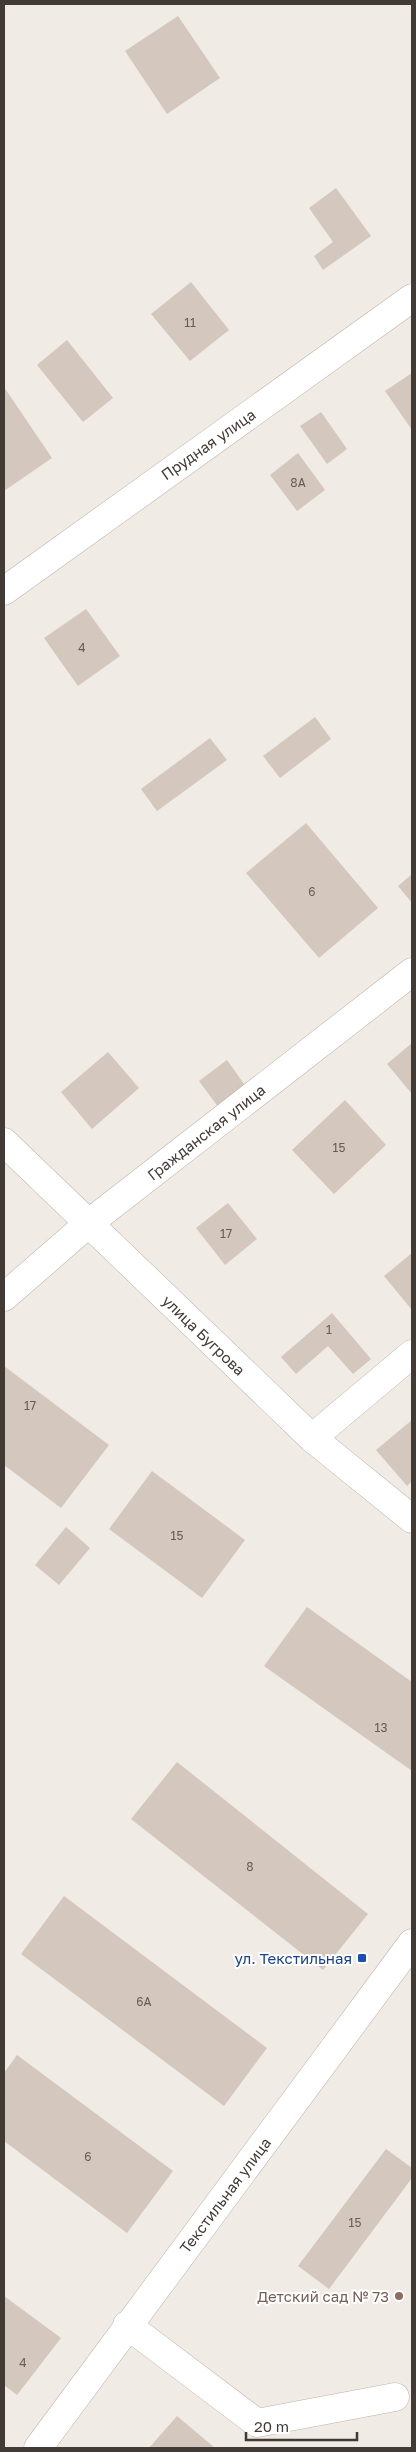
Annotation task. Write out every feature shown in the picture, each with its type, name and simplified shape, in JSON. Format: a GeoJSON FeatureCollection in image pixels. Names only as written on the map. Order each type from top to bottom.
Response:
{"type":"FeatureCollection","features":[{"type":"Feature","properties":{"kind":"street","name":"Прудная улица"},"geometry":{"type":"LineString","coordinates":[[4,591],[412,298]]}},
{"type":"Feature","properties":{"kind":"street","name":"Гражданская улица"},"geometry":{"type":"LineString","coordinates":[[4,1297],[89,1223],[412,972]]}},
{"type":"Feature","properties":{"kind":"street","name":"улица Бугрова"},"geometry":{"type":"LineString","coordinates":[[4,1142],[312,1438],[412,1519]]}},
{"type":"Feature","properties":{"kind":"street"},"geometry":{"type":"LineString","coordinates":[[312,1438],[412,1354]]}},
{"type":"Feature","properties":{"kind":"street","name":"Текстильная улица"},"geometry":{"type":"LineString","coordinates":[[38,2448],[412,1943]]}},
{"type":"Feature","properties":{"kind":"street"},"geometry":{"type":"LineString","coordinates":[[128,2326],[257,2424],[395,2397]]}},
{"type":"Feature","properties":{"kind":"building"},"geometry":{"type":"Polygon","coordinates":[[[178,16],[220,78],[167,114],[125,51],[178,16]]]}},
{"type":"Feature","properties":{"kind":"building"},"geometry":{"type":"Polygon","coordinates":[[[336,188],[371,236],[323,270],[314,256],[333,242],[309,208],[336,188]]]}},
{"type":"Feature","properties":{"kind":"building"},"geometry":{"type":"Polygon","coordinates":[[[191,282],[229,330],[190,361],[151,314],[191,282]]]}},
{"type":"Feature","properties":{"kind":"building"},"geometry":{"type":"Polygon","coordinates":[[[67,340],[113,398],[83,422],[37,365],[67,340]]]}},
{"type":"Feature","properties":{"kind":"building"},"geometry":{"type":"Polygon","coordinates":[[[412,373],[412,430],[385,391],[412,373]]]}},
{"type":"Feature","properties":{"kind":"building"},"geometry":{"type":"Polygon","coordinates":[[[4,387],[52,458],[4,491],[4,387]]]}},
{"type":"Feature","properties":{"kind":"building"},"geometry":{"type":"Polygon","coordinates":[[[321,412],[347,449],[327,464],[300,426],[321,412]]]}},
{"type":"Feature","properties":{"kind":"building"},"geometry":{"type":"Polygon","coordinates":[[[298,453],[325,490],[297,511],[270,475],[298,453]]]}},
{"type":"Feature","properties":{"kind":"building"},"geometry":{"type":"Polygon","coordinates":[[[86,609],[120,656],[78,686],[44,638],[86,609]]]}},
{"type":"Feature","properties":{"kind":"building"},"geometry":{"type":"Polygon","coordinates":[[[315,717],[331,739],[280,778],[263,756],[315,717]]]}},
{"type":"Feature","properties":{"kind":"building"},"geometry":{"type":"Polygon","coordinates":[[[210,738],[227,760],[157,811],[141,789],[210,738]]]}},
{"type":"Feature","properties":{"kind":"building"},"geometry":{"type":"Polygon","coordinates":[[[306,823],[378,908],[319,958],[246,873],[306,823]]]}},
{"type":"Feature","properties":{"kind":"building"},"geometry":{"type":"Polygon","coordinates":[[[412,874],[412,903],[398,886],[412,874]]]}},
{"type":"Feature","properties":{"kind":"building"},"geometry":{"type":"Polygon","coordinates":[[[412,1043],[412,1094],[387,1064],[412,1043]]]}},
{"type":"Feature","properties":{"kind":"building"},"geometry":{"type":"Polygon","coordinates":[[[108,1052],[139,1088],[92,1129],[61,1092],[108,1052]]]}},
{"type":"Feature","properties":{"kind":"building"},"geometry":{"type":"Polygon","coordinates":[[[227,1060],[249,1091],[222,1112],[199,1081],[227,1060]]]}},
{"type":"Feature","properties":{"kind":"building"},"geometry":{"type":"Polygon","coordinates":[[[345,1100],[386,1145],[334,1194],[292,1150],[345,1100]]]}},
{"type":"Feature","properties":{"kind":"building"},"geometry":{"type":"Polygon","coordinates":[[[228,1203],[257,1239],[225,1265],[196,1228],[228,1203]]]}},
{"type":"Feature","properties":{"kind":"building"},"geometry":{"type":"Polygon","coordinates":[[[412,1253],[412,1310],[384,1276],[412,1253]]]}},
{"type":"Feature","properties":{"kind":"building"},"geometry":{"type":"Polygon","coordinates":[[[332,1313],[371,1359],[353,1374],[328,1346],[296,1374],[281,1357],[332,1313]]]}},
{"type":"Feature","properties":{"kind":"building"},"geometry":{"type":"Polygon","coordinates":[[[4,1366],[109,1445],[61,1508],[4,1465],[4,1366]]]}},
{"type":"Feature","properties":{"kind":"building"},"geometry":{"type":"Polygon","coordinates":[[[412,1420],[412,1481],[407,1486],[376,1450],[412,1420]]]}},
{"type":"Feature","properties":{"kind":"building"},"geometry":{"type":"Polygon","coordinates":[[[152,1471],[245,1540],[202,1598],[109,1529],[152,1471]]]}},
{"type":"Feature","properties":{"kind":"building"},"geometry":{"type":"Polygon","coordinates":[[[66,1527],[90,1548],[59,1585],[35,1565],[66,1527]]]}},
{"type":"Feature","properties":{"kind":"building"},"geometry":{"type":"Polygon","coordinates":[[[307,1607],[412,1682],[412,1771],[264,1666],[307,1607]]]}},
{"type":"Feature","properties":{"kind":"building"},"geometry":{"type":"Polygon","coordinates":[[[177,1762],[368,1914],[323,1970],[131,1819],[177,1762]]]}},
{"type":"Feature","properties":{"kind":"building"},"geometry":{"type":"Polygon","coordinates":[[[64,1896],[267,2048],[224,2106],[21,1954],[64,1896]]]}},
{"type":"Feature","properties":{"kind":"building"},"geometry":{"type":"Polygon","coordinates":[[[17,2055],[173,2171],[127,2233],[4,2141],[4,2073],[17,2055]]]}},
{"type":"Feature","properties":{"kind":"building"},"geometry":{"type":"Polygon","coordinates":[[[386,2149],[412,2168],[412,2178],[329,2289],[298,2266],[386,2149]]]}},
{"type":"Feature","properties":{"kind":"building"},"geometry":{"type":"Polygon","coordinates":[[[4,2296],[61,2338],[17,2395],[4,2385],[4,2296]]]}},
{"type":"Feature","properties":{"kind":"building"},"geometry":{"type":"Polygon","coordinates":[[[177,2416],[215,2448],[149,2448],[177,2416]]]}},
{"type":"Feature","properties":{"kind":"place","name":"ул. Текстильная"},"geometry":{"type":"Point","coordinates":[362,1958]}},
{"type":"Feature","properties":{"kind":"place","name":"Детский сад № 73"},"geometry":{"type":"Point","coordinates":[399,2296]}}]}
